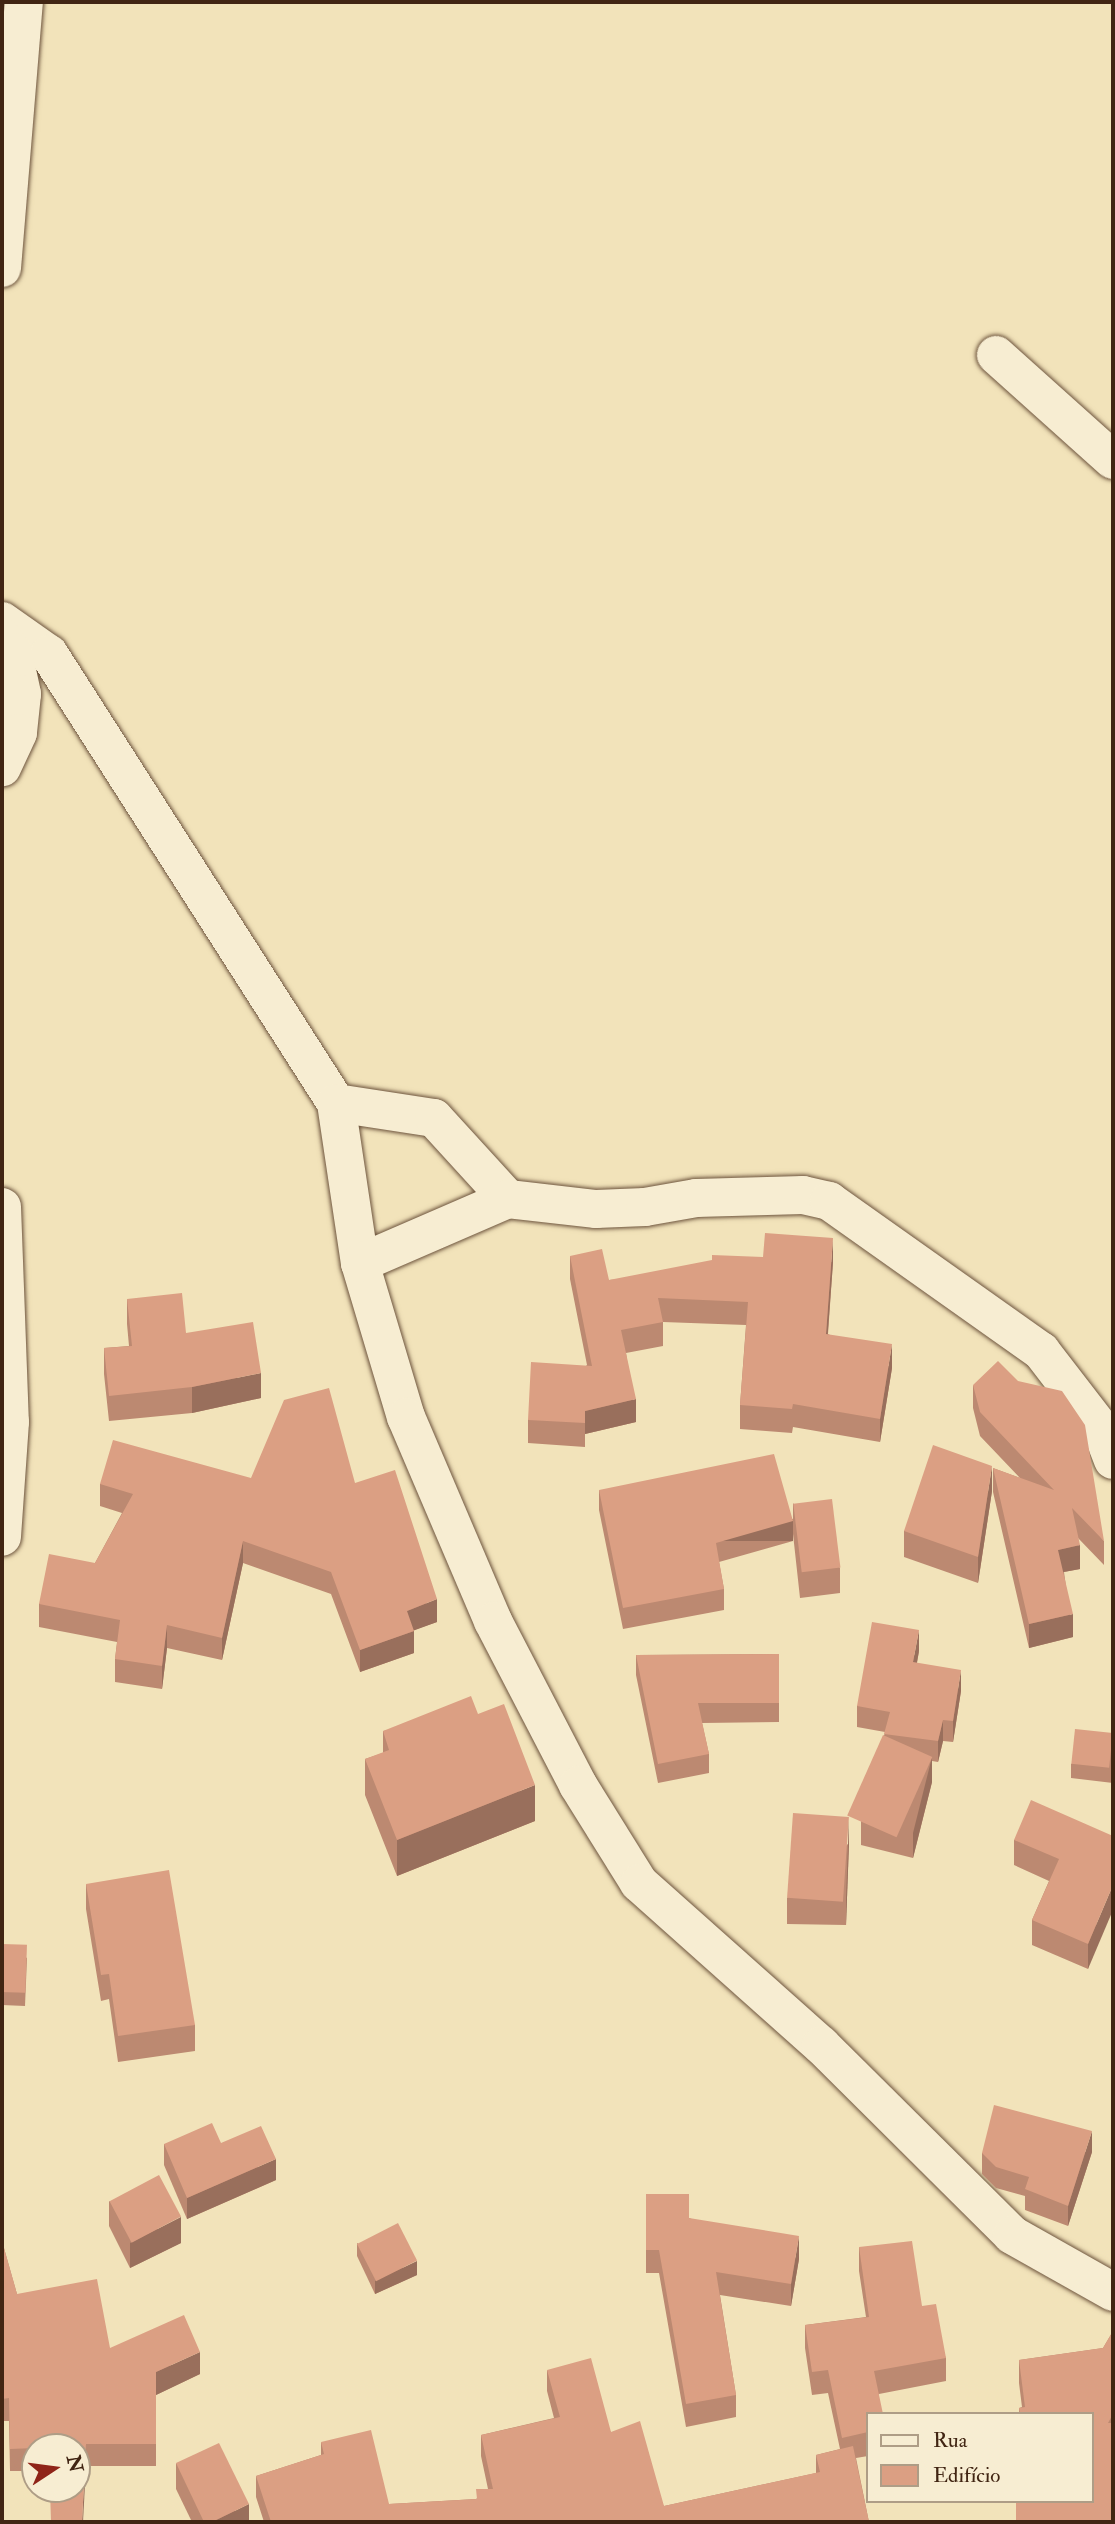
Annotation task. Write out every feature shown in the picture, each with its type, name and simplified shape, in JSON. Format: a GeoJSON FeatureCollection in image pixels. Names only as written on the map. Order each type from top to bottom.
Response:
{"type":"FeatureCollection","features":[{"type":"Feature","properties":{"kind":"street"},"geometry":{"type":"LineString","coordinates":[[2,268],[24,2]]}},
{"type":"Feature","properties":{"kind":"street"},"geometry":{"type":"LineString","coordinates":[[996,355],[1113,460]]}},
{"type":"Feature","properties":{"kind":"street"},"geometry":{"type":"LineString","coordinates":[[2,621],[49,654],[336,1103],[360,1263],[406,1418],[493,1621],[578,1785],[639,1883],[821,2045],[1012,2235],[1113,2292]]}},
{"type":"Feature","properties":{"kind":"street"},"geometry":{"type":"LineString","coordinates":[[2,637],[13,652],[22,694],[18,733],[2,767]]}},
{"type":"Feature","properties":{"kind":"street"},"geometry":{"type":"LineString","coordinates":[[336,1103],[434,1118],[508,1199]]}},
{"type":"Feature","properties":{"kind":"street"},"geometry":{"type":"LineString","coordinates":[[360,1263],[508,1199],[596,1209],[645,1207],[696,1198],[803,1195],[829,1201],[1041,1351],[1101,1429],[1113,1460]]}},
{"type":"Feature","properties":{"kind":"street"},"geometry":{"type":"LineString","coordinates":[[2,1207],[10,1422],[2,1537]]}},
{"type":"Feature","properties":{"kind":"building"},"geometry":{"type":"Polygon","coordinates":[[[765,1233],[833,1238],[826,1334],[892,1344],[880,1419],[793,1404],[792,1409],[740,1405],[748,1302],[658,1298],[663,1322],[621,1330],[636,1399],[585,1411],[585,1423],[528,1420],[531,1362],[592,1366],[570,1256],[602,1249],[609,1280],[712,1260],[712,1255],[763,1257],[765,1233]]]}},
{"type":"Feature","properties":{"kind":"building"},"geometry":{"type":"Polygon","coordinates":[[[182,1293],[186,1333],[253,1322],[261,1373],[192,1387],[109,1396],[104,1348],[132,1346],[127,1299],[182,1293]]]}},
{"type":"Feature","properties":{"kind":"building"},"geometry":{"type":"Polygon","coordinates":[[[998,1361],[1018,1381],[1062,1391],[1085,1425],[1104,1541],[1072,1508],[1080,1545],[1058,1550],[1073,1614],[1029,1624],[993,1468],[1054,1490],[980,1412],[973,1385],[998,1361]]]}},
{"type":"Feature","properties":{"kind":"building"},"geometry":{"type":"Polygon","coordinates":[[[329,1388],[355,1483],[395,1470],[437,1599],[407,1611],[414,1631],[360,1650],[331,1572],[243,1541],[222,1638],[167,1625],[162,1666],[115,1659],[120,1620],[39,1604],[49,1554],[95,1563],[133,1494],[100,1484],[113,1440],[251,1478],[284,1400],[329,1388]]]}},
{"type":"Feature","properties":{"kind":"building"},"geometry":{"type":"Polygon","coordinates":[[[933,1445],[992,1466],[978,1557],[904,1531],[933,1445]]]}},
{"type":"Feature","properties":{"kind":"building"},"geometry":{"type":"Polygon","coordinates":[[[774,1454],[793,1521],[716,1543],[724,1589],[623,1608],[599,1490],[774,1454]]]}},
{"type":"Feature","properties":{"kind":"building"},"geometry":{"type":"Polygon","coordinates":[[[832,1499],[840,1567],[802,1572],[793,1504],[832,1499]]]}},
{"type":"Feature","properties":{"kind":"building"},"geometry":{"type":"Polygon","coordinates":[[[872,1622],[919,1630],[913,1662],[961,1670],[953,1721],[943,1720],[938,1741],[884,1734],[890,1712],[857,1706],[872,1622]]]}},
{"type":"Feature","properties":{"kind":"building"},"geometry":{"type":"Polygon","coordinates":[[[779,1654],[779,1703],[698,1703],[709,1754],[658,1764],[636,1655],[779,1654]]]}},
{"type":"Feature","properties":{"kind":"building"},"geometry":{"type":"Polygon","coordinates":[[[471,1696],[478,1714],[504,1704],[535,1785],[397,1840],[365,1759],[389,1750],[383,1731],[471,1696]]]}},
{"type":"Feature","properties":{"kind":"building"},"geometry":{"type":"Polygon","coordinates":[[[1075,1729],[1113,1733],[1109,1768],[1071,1764],[1075,1729]]]}},
{"type":"Feature","properties":{"kind":"building"},"geometry":{"type":"Polygon","coordinates":[[[883,1735],[932,1757],[897,1837],[847,1815],[883,1735]]]}},
{"type":"Feature","properties":{"kind":"building"},"geometry":{"type":"Polygon","coordinates":[[[1031,1800],[1113,1836],[1113,1885],[1088,1944],[1032,1920],[1059,1859],[1014,1840],[1031,1800]]]}},
{"type":"Feature","properties":{"kind":"building"},"geometry":{"type":"Polygon","coordinates":[[[793,1813],[849,1817],[843,1902],[787,1898],[793,1813]]]}},
{"type":"Feature","properties":{"kind":"building"},"geometry":{"type":"Polygon","coordinates":[[[169,1870],[195,2025],[118,2036],[109,1974],[101,1975],[86,1884],[169,1870]]]}},
{"type":"Feature","properties":{"kind":"building"},"geometry":{"type":"Polygon","coordinates":[[[2,1944],[27,1945],[25,1993],[2,1992],[2,1944]]]}},
{"type":"Feature","properties":{"kind":"building"},"geometry":{"type":"Polygon","coordinates":[[[994,2105],[1092,2131],[1068,2206],[1025,2189],[1029,2177],[996,2167],[982,2153],[994,2105]]]}},
{"type":"Feature","properties":{"kind":"building"},"geometry":{"type":"Polygon","coordinates":[[[212,2123],[221,2143],[261,2126],[276,2159],[187,2198],[164,2144],[212,2123]]]}},
{"type":"Feature","properties":{"kind":"building"},"geometry":{"type":"Polygon","coordinates":[[[159,2175],[181,2216],[132,2243],[110,2201],[159,2175]]]}},
{"type":"Feature","properties":{"kind":"building"},"geometry":{"type":"Polygon","coordinates":[[[646,2194],[689,2194],[689,2218],[799,2236],[791,2284],[716,2272],[736,2395],[686,2404],[659,2250],[646,2250],[646,2194]]]}},
{"type":"Feature","properties":{"kind":"building"},"geometry":{"type":"Polygon","coordinates":[[[398,2223],[417,2260],[376,2281],[357,2244],[398,2223]]]}},
{"type":"Feature","properties":{"kind":"building"},"geometry":{"type":"Polygon","coordinates":[[[2,2241],[17,2294],[97,2279],[110,2348],[184,2315],[200,2352],[156,2372],[156,2444],[91,2444],[91,2433],[21,2433],[21,2449],[10,2449],[9,2398],[2,2399],[2,2241]]]}},
{"type":"Feature","properties":{"kind":"building"},"geometry":{"type":"Polygon","coordinates":[[[912,2241],[922,2306],[936,2304],[946,2358],[874,2371],[883,2412],[866,2412],[866,2432],[842,2438],[828,2370],[812,2372],[805,2325],[869,2317],[859,2247],[912,2241]]]}},
{"type":"Feature","properties":{"kind":"building"},"geometry":{"type":"Polygon","coordinates":[[[1113,2331],[1113,2414],[1108,2423],[1113,2423],[1113,2522],[1016,2522],[1016,2503],[1094,2503],[1094,2412],[1020,2412],[1019,2408],[1025,2407],[1019,2360],[1103,2348],[1113,2331]]]}},
{"type":"Feature","properties":{"kind":"building"},"geometry":{"type":"Polygon","coordinates":[[[591,2358],[611,2432],[640,2421],[664,2506],[820,2472],[816,2455],[853,2446],[869,2522],[271,2522],[256,2476],[324,2454],[321,2442],[371,2430],[389,2504],[477,2499],[476,2489],[493,2489],[481,2435],[560,2417],[547,2370],[591,2358]]]}},
{"type":"Feature","properties":{"kind":"building"},"geometry":{"type":"Polygon","coordinates":[[[219,2443],[249,2504],[212,2522],[204,2522],[176,2463],[219,2443]]]}},
{"type":"Feature","properties":{"kind":"building"},"geometry":{"type":"Polygon","coordinates":[[[50,2503],[83,2503],[82,2522],[51,2522],[50,2503]]]}}]}
